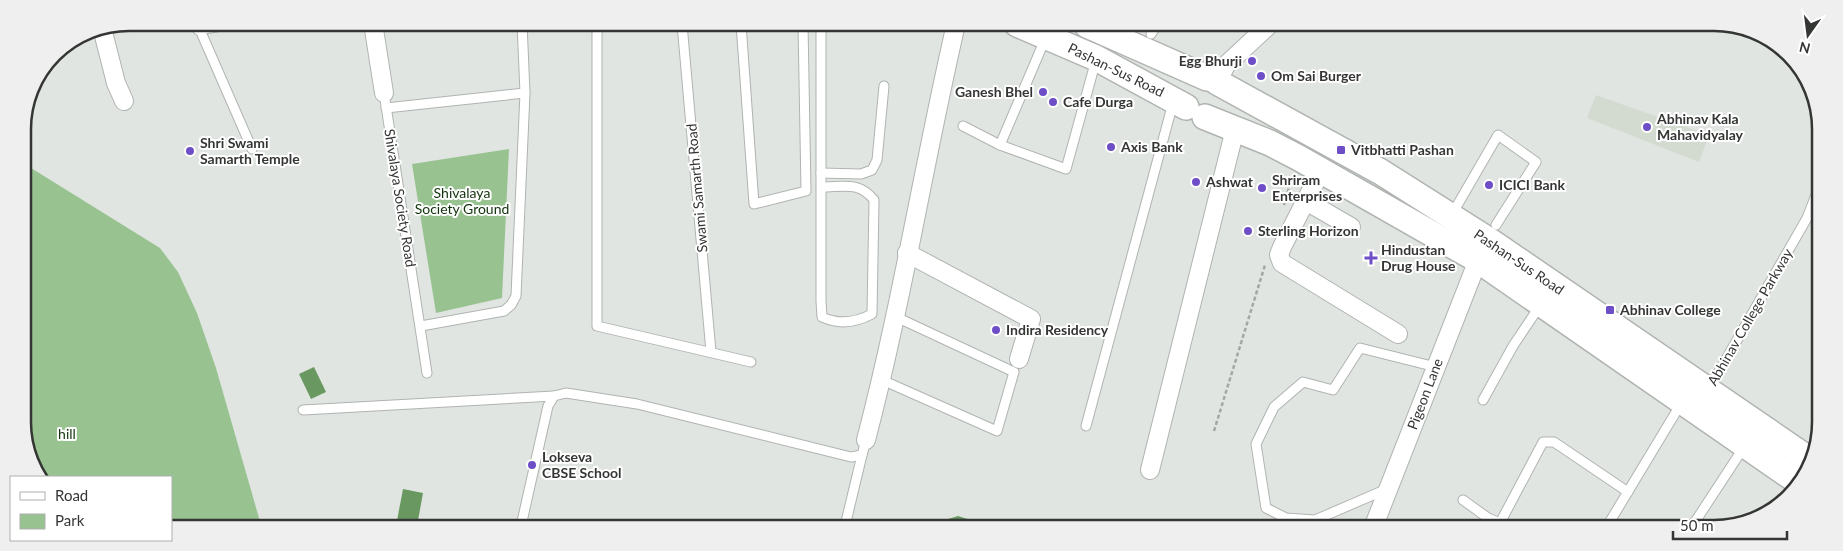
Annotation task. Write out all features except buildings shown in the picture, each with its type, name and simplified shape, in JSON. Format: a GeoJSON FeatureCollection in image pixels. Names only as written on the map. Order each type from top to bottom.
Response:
{"type":"FeatureCollection","features":[{"type":"Feature","properties":{"kind":"main road","name":"Pashan-Sus Road"},"geometry":{"type":"LineString","coordinates":[[1033,31],[1096,58],[1188,108],[1298,158],[1478,260],[1794,479]]}},
{"type":"Feature","properties":{"kind":"main road","name":"Pashan-Sus Road"},"geometry":{"type":"LineString","coordinates":[[1102,31],[1216,75],[1381,172],[1451,217],[1805,457]]}},
{"type":"Feature","properties":{"kind":"main road"},"geometry":{"type":"LineString","coordinates":[[1216,75],[1224,99],[1221,108],[1214,114],[1188,108],[1184,98],[1185,90],[1190,83],[1198,78],[1216,75]]}},
{"type":"Feature","properties":{"kind":"street","name":"Shivalaya Society Road"},"geometry":{"type":"LineString","coordinates":[[374,31],[385,101]]}},
{"type":"Feature","properties":{"kind":"street"},"geometry":{"type":"LineString","coordinates":[[864,448],[882,380],[955,31]]}},
{"type":"Feature","properties":{"kind":"street"},"geometry":{"type":"LineString","coordinates":[[1216,75],[1263,31]]}},
{"type":"Feature","properties":{"kind":"street"},"geometry":{"type":"LineString","coordinates":[[104,35],[116,83],[124,101]]}},
{"type":"Feature","properties":{"kind":"street"},"geometry":{"type":"LineString","coordinates":[[1150,470],[1235,129]]}},
{"type":"Feature","properties":{"kind":"street"},"geometry":{"type":"LineString","coordinates":[[1321,170],[1282,247],[1279,256],[1282,263],[1398,334]]}},
{"type":"Feature","properties":{"kind":"street"},"geometry":{"type":"LineString","coordinates":[[1306,201],[1351,227]]}},
{"type":"Feature","properties":{"kind":"street"},"geometry":{"type":"LineString","coordinates":[[907,253],[1031,318],[1019,359]]}},
{"type":"Feature","properties":{"kind":"street","name":"Pigeon Lane"},"geometry":{"type":"LineString","coordinates":[[1376,520],[1478,260]]}},
{"type":"Feature","properties":{"kind":"lane"},"geometry":{"type":"LineString","coordinates":[[200,31],[252,148]]}},
{"type":"Feature","properties":{"kind":"lane"},"geometry":{"type":"LineString","coordinates":[[421,326],[504,310],[511,305],[516,296],[525,93],[522,31]]}},
{"type":"Feature","properties":{"kind":"lane"},"geometry":{"type":"LineString","coordinates":[[597,31],[597,326],[752,362]]}},
{"type":"Feature","properties":{"kind":"lane","name":"Swami Samarth Road"},"geometry":{"type":"LineString","coordinates":[[683,31],[711,352]]}},
{"type":"Feature","properties":{"kind":"lane"},"geometry":{"type":"LineString","coordinates":[[742,31],[754,204],[806,191],[803,31]]}},
{"type":"Feature","properties":{"kind":"lane"},"geometry":{"type":"LineString","coordinates":[[821,31],[821,187],[822,317],[847,323],[862,320],[872,314],[874,200],[866,189],[855,186],[821,187]]}},
{"type":"Feature","properties":{"kind":"lane"},"geometry":{"type":"LineString","coordinates":[[1000,145],[1046,37]]}},
{"type":"Feature","properties":{"kind":"lane"},"geometry":{"type":"LineString","coordinates":[[963,126],[1000,145],[1066,169],[1096,58]]}},
{"type":"Feature","properties":{"kind":"lane"},"geometry":{"type":"LineString","coordinates":[[821,173],[862,174],[872,170],[877,160],[884,86]]}},
{"type":"Feature","properties":{"kind":"lane"},"geometry":{"type":"LineString","coordinates":[[385,101],[525,93]]}},
{"type":"Feature","properties":{"kind":"lane","name":"Shivalaya Society Road"},"geometry":{"type":"LineString","coordinates":[[385,101],[427,373]]}},
{"type":"Feature","properties":{"kind":"lane"},"geometry":{"type":"LineString","coordinates":[[1086,426],[1188,108]]}},
{"type":"Feature","properties":{"kind":"lane"},"geometry":{"type":"LineString","coordinates":[[1451,217],[1498,135],[1536,162],[1496,225]]}},
{"type":"Feature","properties":{"kind":"lane","name":"Abhinav College Parkway"},"geometry":{"type":"LineString","coordinates":[[1708,391],[1807,218],[1812,205]]}},
{"type":"Feature","properties":{"kind":"lane"},"geometry":{"type":"LineString","coordinates":[[1483,400],[1513,346],[1541,304]]}},
{"type":"Feature","properties":{"kind":"lane"},"geometry":{"type":"LineString","coordinates":[[882,380],[997,431],[1014,372],[894,316]]}},
{"type":"Feature","properties":{"kind":"lane"},"geometry":{"type":"LineString","coordinates":[[1388,489],[1316,520],[1286,518],[1266,508],[1256,444],[1274,407],[1303,382],[1332,390],[1360,348],[1436,367]]}},
{"type":"Feature","properties":{"kind":"lane"},"geometry":{"type":"LineString","coordinates":[[302,410],[554,396],[566,393],[637,404],[851,457],[864,448]]}},
{"type":"Feature","properties":{"kind":"lane"},"geometry":{"type":"LineString","coordinates":[[523,520],[548,406],[554,396]]}},
{"type":"Feature","properties":{"kind":"lane"},"geometry":{"type":"LineString","coordinates":[[1611,520],[1682,402]]}},
{"type":"Feature","properties":{"kind":"lane"},"geometry":{"type":"LineString","coordinates":[[1502,520],[1543,442],[1554,442],[1628,492]]}},
{"type":"Feature","properties":{"kind":"lane"},"geometry":{"type":"LineString","coordinates":[[1696,520],[1745,445]]}},
{"type":"Feature","properties":{"kind":"lane"},"geometry":{"type":"LineString","coordinates":[[846,520],[864,448]]}},
{"type":"Feature","properties":{"kind":"lane"},"geometry":{"type":"LineString","coordinates":[[1463,500],[1493,520]]}},
{"type":"Feature","properties":{"kind":"path"},"geometry":{"type":"LineString","coordinates":[[1282,209],[1298,158]]}},
{"type":"Feature","properties":{"kind":"path"},"geometry":{"type":"LineString","coordinates":[[1214,431],[1265,264]]}},
{"type":"Feature","properties":{"kind":"shaded area","name":"Abhinav Kala Mahavidyalay"},"geometry":{"type":"Polygon","coordinates":[[[1596,95],[1709,135],[1699,162],[1587,118],[1596,95]]]}},
{"type":"Feature","properties":{"kind":"shaded area"},"geometry":{"type":"Polygon","coordinates":[[[314,367],[326,392],[311,399],[299,374],[314,367]]]}},
{"type":"Feature","properties":{"kind":"shaded area"},"geometry":{"type":"Polygon","coordinates":[[[403,489],[423,493],[418,520],[397,520],[403,489]]]}},
{"type":"Feature","properties":{"kind":"shaded area"},"geometry":{"type":"Polygon","coordinates":[[[958,516],[971,520],[945,520],[958,516]]]}},
{"type":"Feature","properties":{"kind":"green space","name":"Shivalaya Society Ground"},"geometry":{"type":"Polygon","coordinates":[[[509,149],[502,298],[436,313],[412,164],[509,149]]]}},
{"type":"Feature","properties":{"kind":"green space","name":"hill"},"geometry":{"type":"Polygon","coordinates":[[[31,168],[160,248],[178,272],[197,313],[216,368],[260,520],[172,520],[172,476],[48,476],[36,453],[31,428],[31,168]]]}},
{"type":"Feature","properties":{"kind":"place","name":"Egg Bhurji"},"geometry":{"type":"Point","coordinates":[1252,61]}},
{"type":"Feature","properties":{"kind":"place","name":"Om Sai Burger"},"geometry":{"type":"Point","coordinates":[1261,76]}},
{"type":"Feature","properties":{"kind":"place","name":"Ganesh Bhel"},"geometry":{"type":"Point","coordinates":[1043,92]}},
{"type":"Feature","properties":{"kind":"place","name":"Cafe Durga"},"geometry":{"type":"Point","coordinates":[1053,102]}},
{"type":"Feature","properties":{"kind":"place","name":"Abhinav Kala Mahavidyalay"},"geometry":{"type":"Point","coordinates":[1647,127]}},
{"type":"Feature","properties":{"kind":"place","name":"Axis Bank"},"geometry":{"type":"Point","coordinates":[1111,147]}},
{"type":"Feature","properties":{"kind":"place","name":"Vitbhatti Pashan"},"geometry":{"type":"Point","coordinates":[1341,150]}},
{"type":"Feature","properties":{"kind":"place","name":"Shri Swami Samarth Temple"},"geometry":{"type":"Point","coordinates":[190,151]}},
{"type":"Feature","properties":{"kind":"place","name":"Ashwat"},"geometry":{"type":"Point","coordinates":[1196,182]}},
{"type":"Feature","properties":{"kind":"place","name":"ICICI Bank"},"geometry":{"type":"Point","coordinates":[1489,185]}},
{"type":"Feature","properties":{"kind":"place","name":"Shriram Enterprises"},"geometry":{"type":"Point","coordinates":[1262,188]}},
{"type":"Feature","properties":{"kind":"place","name":"Sterling Horizon"},"geometry":{"type":"Point","coordinates":[1248,231]}},
{"type":"Feature","properties":{"kind":"place","name":"Hindustan Drug House"},"geometry":{"type":"Point","coordinates":[1371,258]}},
{"type":"Feature","properties":{"kind":"place","name":"Abhinav College"},"geometry":{"type":"Point","coordinates":[1610,310]}},
{"type":"Feature","properties":{"kind":"place","name":"Indira Residency"},"geometry":{"type":"Point","coordinates":[996,330]}},
{"type":"Feature","properties":{"kind":"place","name":"Lokseva CBSE School"},"geometry":{"type":"Point","coordinates":[532,465]}}]}
